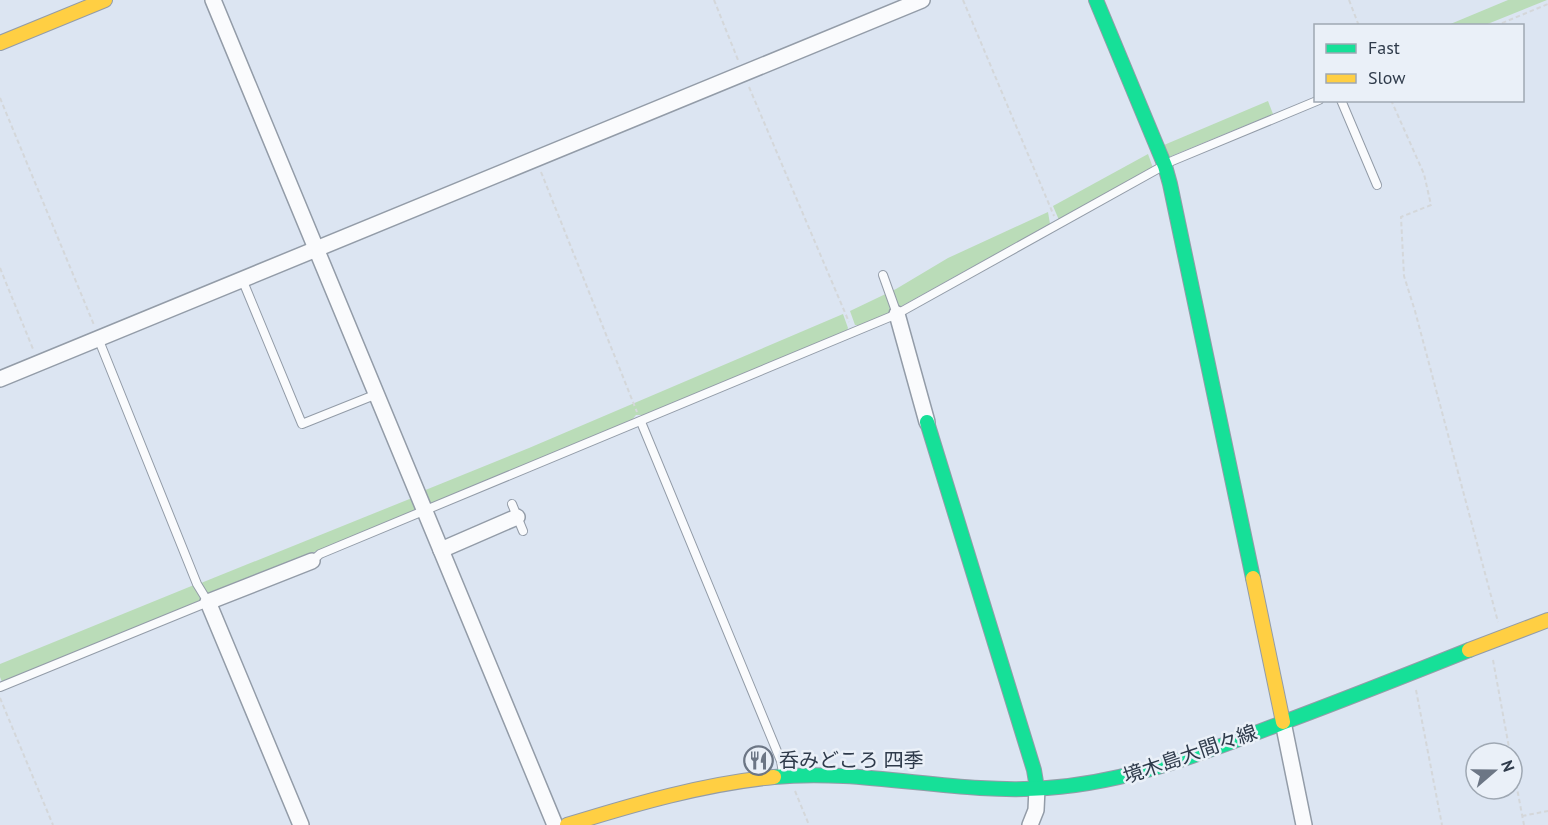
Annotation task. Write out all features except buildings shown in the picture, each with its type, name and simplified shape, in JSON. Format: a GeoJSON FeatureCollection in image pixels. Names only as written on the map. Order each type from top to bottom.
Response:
{"type":"FeatureCollection","features":[{"type":"Feature","properties":{"kind":"street"},"geometry":{"type":"LineString","coordinates":[[0,43],[105,0]]}},
{"type":"Feature","properties":{"kind":"street"},"geometry":{"type":"LineString","coordinates":[[213,0],[555,825]]}},
{"type":"Feature","properties":{"kind":"street"},"geometry":{"type":"LineString","coordinates":[[0,379],[921,0]]}},
{"type":"Feature","properties":{"kind":"street"},"geometry":{"type":"LineString","coordinates":[[1096,0],[1165,166],[1304,825]]}},
{"type":"Feature","properties":{"kind":"street"},"geometry":{"type":"LineString","coordinates":[[897,314],[927,422],[1034,770],[1037,788],[1036,810],[1030,825]]}},
{"type":"Feature","properties":{"kind":"street"},"geometry":{"type":"LineString","coordinates":[[441,550],[517,518]]}},
{"type":"Feature","properties":{"kind":"street"},"geometry":{"type":"LineString","coordinates":[[302,825],[208,602],[312,561]]}},
{"type":"Feature","properties":{"kind":"street","name":"境木島大間々線"},"geometry":{"type":"LineString","coordinates":[[567,825],[694,788],[743,780],[790,777],[876,779],[989,789],[1084,785],[1112,781],[1165,767],[1548,620]]}},
{"type":"Feature","properties":{"kind":"lane"},"geometry":{"type":"LineString","coordinates":[[312,561],[320,554],[897,314],[1173,161],[1314,102]]}},
{"type":"Feature","properties":{"kind":"lane"},"geometry":{"type":"LineString","coordinates":[[1342,102],[1377,185]]}},
{"type":"Feature","properties":{"kind":"lane"},"geometry":{"type":"LineString","coordinates":[[883,274],[897,314]]}},
{"type":"Feature","properties":{"kind":"lane"},"geometry":{"type":"LineString","coordinates":[[242,279],[302,424],[377,394]]}},
{"type":"Feature","properties":{"kind":"lane"},"geometry":{"type":"LineString","coordinates":[[0,687],[208,602],[197,584],[98,338]]}},
{"type":"Feature","properties":{"kind":"lane"},"geometry":{"type":"LineString","coordinates":[[641,422],[781,761],[790,777]]}},
{"type":"Feature","properties":{"kind":"path"},"geometry":{"type":"LineString","coordinates":[[714,0],[853,333]]}},
{"type":"Feature","properties":{"kind":"path"},"geometry":{"type":"LineString","coordinates":[[963,0],[1057,225]]}},
{"type":"Feature","properties":{"kind":"path"},"geometry":{"type":"LineString","coordinates":[[1349,0],[1358,24]]}},
{"type":"Feature","properties":{"kind":"path"},"geometry":{"type":"LineString","coordinates":[[1500,24],[1548,4]]}},
{"type":"Feature","properties":{"kind":"path"},"geometry":{"type":"LineString","coordinates":[[0,98],[98,338]]}},
{"type":"Feature","properties":{"kind":"path"},"geometry":{"type":"LineString","coordinates":[[1392,102],[1424,174],[1431,205],[1401,217],[1404,276],[1503,637]]}},
{"type":"Feature","properties":{"kind":"path"},"geometry":{"type":"LineString","coordinates":[[536,159],[641,422]]}},
{"type":"Feature","properties":{"kind":"path"},"geometry":{"type":"LineString","coordinates":[[0,268],[38,363]]}},
{"type":"Feature","properties":{"kind":"path"},"geometry":{"type":"LineString","coordinates":[[1488,643],[1508,741]]}},
{"type":"Feature","properties":{"kind":"path"},"geometry":{"type":"LineString","coordinates":[[1411,673],[1442,825]]}},
{"type":"Feature","properties":{"kind":"path"},"geometry":{"type":"LineString","coordinates":[[0,698],[53,825]]}},
{"type":"Feature","properties":{"kind":"path"},"geometry":{"type":"LineString","coordinates":[[790,777],[809,825]]}},
{"type":"Feature","properties":{"kind":"path"},"geometry":{"type":"LineString","coordinates":[[1519,801],[1524,825]]}},
{"type":"Feature","properties":{"kind":"path"},"geometry":{"type":"LineString","coordinates":[[1522,816],[1548,811]]}},
{"type":"Feature","properties":{"kind":"green space"},"geometry":{"type":"Polygon","coordinates":[[[1508,0],[1547,0],[1487,24],[1450,24],[1508,0]]]}},
{"type":"Feature","properties":{"kind":"green space"},"geometry":{"type":"Polygon","coordinates":[[[1268,101],[1273,114],[1169,157],[1164,145],[1268,101]]]}},
{"type":"Feature","properties":{"kind":"green space"},"geometry":{"type":"Polygon","coordinates":[[[1148,154],[1153,168],[1059,220],[1053,206],[1148,154]]]}},
{"type":"Feature","properties":{"kind":"green space"},"geometry":{"type":"Polygon","coordinates":[[[1048,212],[1050,224],[889,313],[855,325],[850,311],[896,289],[948,258],[1048,212]]]}},
{"type":"Feature","properties":{"kind":"green space"},"geometry":{"type":"Polygon","coordinates":[[[843,314],[848,328],[846,332],[646,415],[636,415],[631,421],[430,505],[423,491],[529,448],[843,314]]]}},
{"type":"Feature","properties":{"kind":"green space"},"geometry":{"type":"Polygon","coordinates":[[[412,498],[417,510],[209,595],[201,583],[412,498]]]}},
{"type":"Feature","properties":{"kind":"green space"},"geometry":{"type":"Polygon","coordinates":[[[194,585],[203,600],[2,682],[0,664],[194,585]]]}},
{"type":"Feature","properties":{"kind":"traffic: fast"},"geometry":{"type":"LineString","coordinates":[[1096,0],[1165,166],[1170,184],[1253,578]]}},
{"type":"Feature","properties":{"kind":"traffic: fast"},"geometry":{"type":"LineString","coordinates":[[927,422],[1034,770],[1037,788]]}},
{"type":"Feature","properties":{"kind":"traffic: fast"},"geometry":{"type":"LineString","coordinates":[[774,777],[842,776],[1013,789],[1078,785],[1169,764],[1356,695],[1469,650]]}},
{"type":"Feature","properties":{"kind":"traffic: slow"},"geometry":{"type":"LineString","coordinates":[[0,43],[105,0]]}},
{"type":"Feature","properties":{"kind":"traffic: slow"},"geometry":{"type":"LineString","coordinates":[[1253,578],[1283,722]]}},
{"type":"Feature","properties":{"kind":"traffic: slow"},"geometry":{"type":"LineString","coordinates":[[1469,650],[1548,620]]}},
{"type":"Feature","properties":{"kind":"traffic: slow"},"geometry":{"type":"LineString","coordinates":[[567,825],[644,802],[695,790],[774,777]]}},
{"type":"Feature","properties":{"kind":"place","name":"呑みどころ 四季"},"geometry":{"type":"Point","coordinates":[758,760]}}]}
